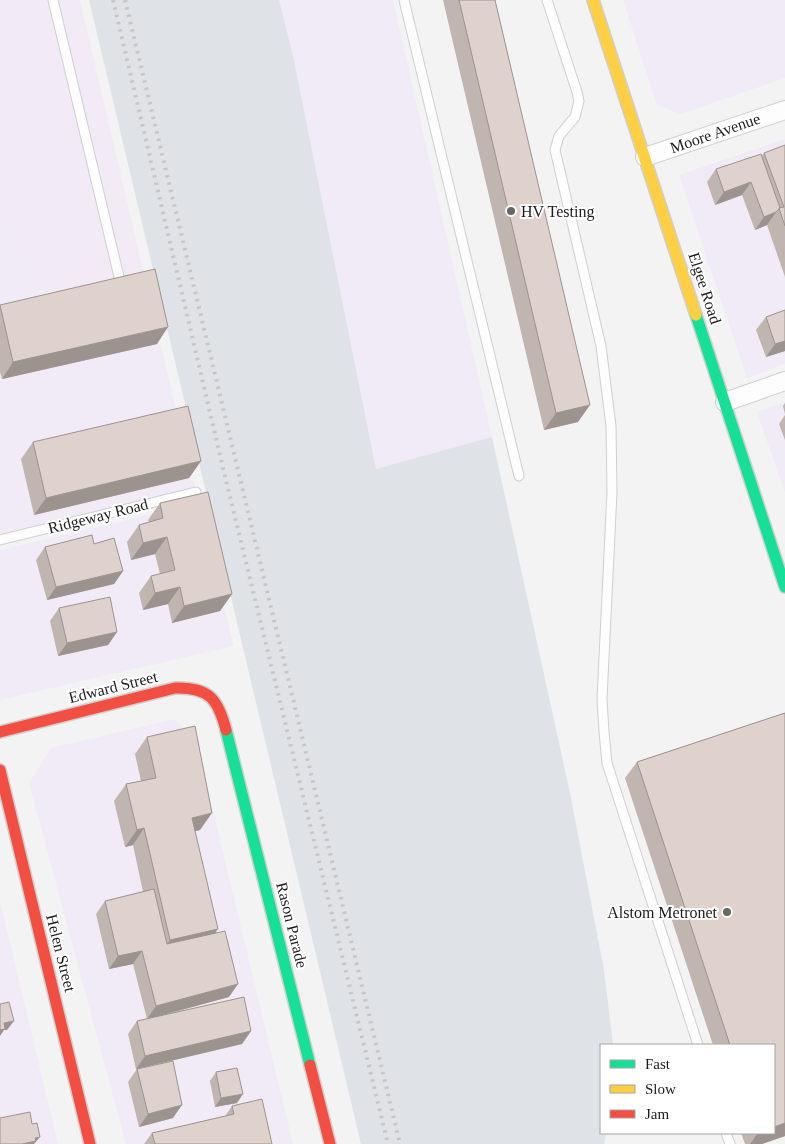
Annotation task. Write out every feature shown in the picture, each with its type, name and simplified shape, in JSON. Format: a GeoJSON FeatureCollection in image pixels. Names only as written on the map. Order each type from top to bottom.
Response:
{"type":"FeatureCollection","features":[{"type":"Feature","properties":{"kind":"street","name":"Elgee Road"},"geometry":{"type":"LineString","coordinates":[[593,0],[785,587]]}},
{"type":"Feature","properties":{"kind":"street","name":"Moore Avenue"},"geometry":{"type":"LineString","coordinates":[[645,157],[785,110]]}},
{"type":"Feature","properties":{"kind":"street"},"geometry":{"type":"LineString","coordinates":[[725,402],[785,382]]}},
{"type":"Feature","properties":{"kind":"street","name":"Edward Street"},"geometry":{"type":"LineString","coordinates":[[0,732],[175,688],[192,687],[207,692],[217,702],[222,715]]}},
{"type":"Feature","properties":{"kind":"street","name":"Rason Parade"},"geometry":{"type":"LineString","coordinates":[[222,715],[330,1144]]}},
{"type":"Feature","properties":{"kind":"street","name":"Helen Street"},"geometry":{"type":"LineString","coordinates":[[0,770],[90,1144]]}},
{"type":"Feature","properties":{"kind":"lane"},"geometry":{"type":"LineString","coordinates":[[53,0],[120,281]]}},
{"type":"Feature","properties":{"kind":"lane"},"geometry":{"type":"LineString","coordinates":[[404,0],[519,476]]}},
{"type":"Feature","properties":{"kind":"lane"},"geometry":{"type":"LineString","coordinates":[[547,0],[577,92],[578,108],[575,117],[559,136],[555,150],[601,346],[611,426],[612,492],[602,699],[607,763],[698,1044]]}},
{"type":"Feature","properties":{"kind":"lane","name":"Ridgeway Road"},"geometry":{"type":"LineString","coordinates":[[0,540],[196,492]]}},
{"type":"Feature","properties":{"kind":"shaded area"},"geometry":{"type":"Polygon","coordinates":[[[0,0],[80,0],[144,275],[39,300],[0,218],[0,0]]]}},
{"type":"Feature","properties":{"kind":"shaded area"},"geometry":{"type":"Polygon","coordinates":[[[89,0],[279,0],[293,56],[376,469],[492,437],[570,793],[604,970],[613,1044],[600,1044],[600,1134],[606,1134],[604,1144],[361,1144],[89,0]]]}},
{"type":"Feature","properties":{"kind":"shaded area"},"geometry":{"type":"Polygon","coordinates":[[[279,0],[393,0],[492,437],[376,470],[293,56],[279,0]]]}},
{"type":"Feature","properties":{"kind":"shaded area"},"geometry":{"type":"Polygon","coordinates":[[[623,0],[785,0],[785,78],[681,114],[657,105],[623,0]]]}},
{"type":"Feature","properties":{"kind":"shaded area"},"geometry":{"type":"Polygon","coordinates":[[[785,139],[785,364],[747,378],[679,175],[785,139]]]}},
{"type":"Feature","properties":{"kind":"shaded area"},"geometry":{"type":"Polygon","coordinates":[[[0,218],[39,300],[0,308],[0,218]]]}},
{"type":"Feature","properties":{"kind":"shaded area"},"geometry":{"type":"Polygon","coordinates":[[[144,275],[196,492],[0,540],[0,313],[144,275]]]}},
{"type":"Feature","properties":{"kind":"shaded area"},"geometry":{"type":"Polygon","coordinates":[[[785,402],[785,493],[757,412],[785,402]]]}},
{"type":"Feature","properties":{"kind":"shaded area"},"geometry":{"type":"Polygon","coordinates":[[[197,503],[234,646],[0,700],[0,550],[197,503]]]}},
{"type":"Feature","properties":{"kind":"shaded area"},"geometry":{"type":"Polygon","coordinates":[[[175,719],[197,744],[293,1144],[126,1144],[29,783],[51,748],[175,719]]]}},
{"type":"Feature","properties":{"kind":"shaded area"},"geometry":{"type":"Polygon","coordinates":[[[0,901],[58,1144],[0,1144],[0,901]]]}},
{"type":"Feature","properties":{"kind":"building"},"geometry":{"type":"Polygon","coordinates":[[[459,0],[495,0],[590,405],[556,413],[459,0]]]}},
{"type":"Feature","properties":{"kind":"building"},"geometry":{"type":"Polygon","coordinates":[[[785,145],[785,226],[779,208],[784,207],[764,153],[785,145]]]}},
{"type":"Feature","properties":{"kind":"building"},"geometry":{"type":"Polygon","coordinates":[[[761,154],[780,208],[776,212],[764,217],[751,182],[724,192],[716,169],[761,154]]]}},
{"type":"Feature","properties":{"kind":"building"},"geometry":{"type":"Polygon","coordinates":[[[155,269],[168,327],[13,362],[0,305],[155,269]]]}},
{"type":"Feature","properties":{"kind":"building"},"geometry":{"type":"Polygon","coordinates":[[[785,310],[785,341],[775,344],[766,317],[785,310]]]}},
{"type":"Feature","properties":{"kind":"building"},"geometry":{"type":"Polygon","coordinates":[[[188,406],[201,461],[46,498],[33,442],[188,406]]]}},
{"type":"Feature","properties":{"kind":"building"},"geometry":{"type":"Polygon","coordinates":[[[208,492],[232,594],[184,606],[180,587],[155,593],[151,576],[175,570],[167,537],[143,543],[139,525],[163,518],[160,503],[208,492]]]}},
{"type":"Feature","properties":{"kind":"building"},"geometry":{"type":"Polygon","coordinates":[[[92,535],[94,544],[114,538],[123,571],[56,587],[45,547],[92,535]]]}},
{"type":"Feature","properties":{"kind":"building"},"geometry":{"type":"Polygon","coordinates":[[[110,597],[117,632],[67,643],[59,608],[110,597]]]}},
{"type":"Feature","properties":{"kind":"building","name":"Alstom Metronet"},"geometry":{"type":"Polygon","coordinates":[[[785,713],[785,1123],[775,1127],[775,1044],[730,1044],[637,762],[785,713]]]}},
{"type":"Feature","properties":{"kind":"building"},"geometry":{"type":"Polygon","coordinates":[[[195,726],[212,813],[192,818],[218,929],[170,940],[144,828],[137,830],[126,784],[156,778],[147,737],[195,726]]]}},
{"type":"Feature","properties":{"kind":"building"},"geometry":{"type":"Polygon","coordinates":[[[154,889],[167,944],[225,931],[238,984],[156,1006],[142,951],[118,956],[105,901],[154,889]]]}},
{"type":"Feature","properties":{"kind":"building"},"geometry":{"type":"Polygon","coordinates":[[[244,997],[251,1031],[145,1056],[137,1021],[244,997]]]}},
{"type":"Feature","properties":{"kind":"building"},"geometry":{"type":"Polygon","coordinates":[[[9,1002],[14,1021],[4,1023],[5,1029],[0,1030],[0,1004],[9,1002]]]}},
{"type":"Feature","properties":{"kind":"building"},"geometry":{"type":"Polygon","coordinates":[[[173,1061],[182,1105],[148,1114],[137,1069],[173,1061]]]}},
{"type":"Feature","properties":{"kind":"building"},"geometry":{"type":"Polygon","coordinates":[[[237,1068],[243,1094],[221,1098],[216,1072],[237,1068]]]}},
{"type":"Feature","properties":{"kind":"building"},"geometry":{"type":"Polygon","coordinates":[[[262,1099],[272,1144],[155,1144],[152,1133],[234,1114],[232,1106],[262,1099]]]}},
{"type":"Feature","properties":{"kind":"building"},"geometry":{"type":"Polygon","coordinates":[[[30,1112],[32,1124],[37,1123],[40,1137],[35,1138],[36,1141],[22,1144],[0,1144],[0,1118],[30,1112]]]}},
{"type":"Feature","properties":{"kind":"railway"},"geometry":{"type":"LineString","coordinates":[[113,0],[224,472],[388,1144]]}},
{"type":"Feature","properties":{"kind":"railway"},"geometry":{"type":"LineString","coordinates":[[125,0],[400,1144]]}},
{"type":"Feature","properties":{"kind":"traffic: fast"},"geometry":{"type":"LineString","coordinates":[[696,315],[785,587]]}},
{"type":"Feature","properties":{"kind":"traffic: fast"},"geometry":{"type":"LineString","coordinates":[[226,730],[310,1065]]}},
{"type":"Feature","properties":{"kind":"traffic: slow"},"geometry":{"type":"LineString","coordinates":[[593,0],[696,315]]}},
{"type":"Feature","properties":{"kind":"traffic: jam"},"geometry":{"type":"LineString","coordinates":[[0,732],[175,688],[196,690],[210,697],[219,710],[226,730]]}},
{"type":"Feature","properties":{"kind":"traffic: jam"},"geometry":{"type":"LineString","coordinates":[[0,770],[90,1144]]}},
{"type":"Feature","properties":{"kind":"traffic: jam"},"geometry":{"type":"LineString","coordinates":[[310,1065],[330,1144]]}},
{"type":"Feature","properties":{"kind":"place","name":"HV Testing"},"geometry":{"type":"Point","coordinates":[511,211]}},
{"type":"Feature","properties":{"kind":"place","name":"Alstom Metronet"},"geometry":{"type":"Point","coordinates":[727,912]}}]}
